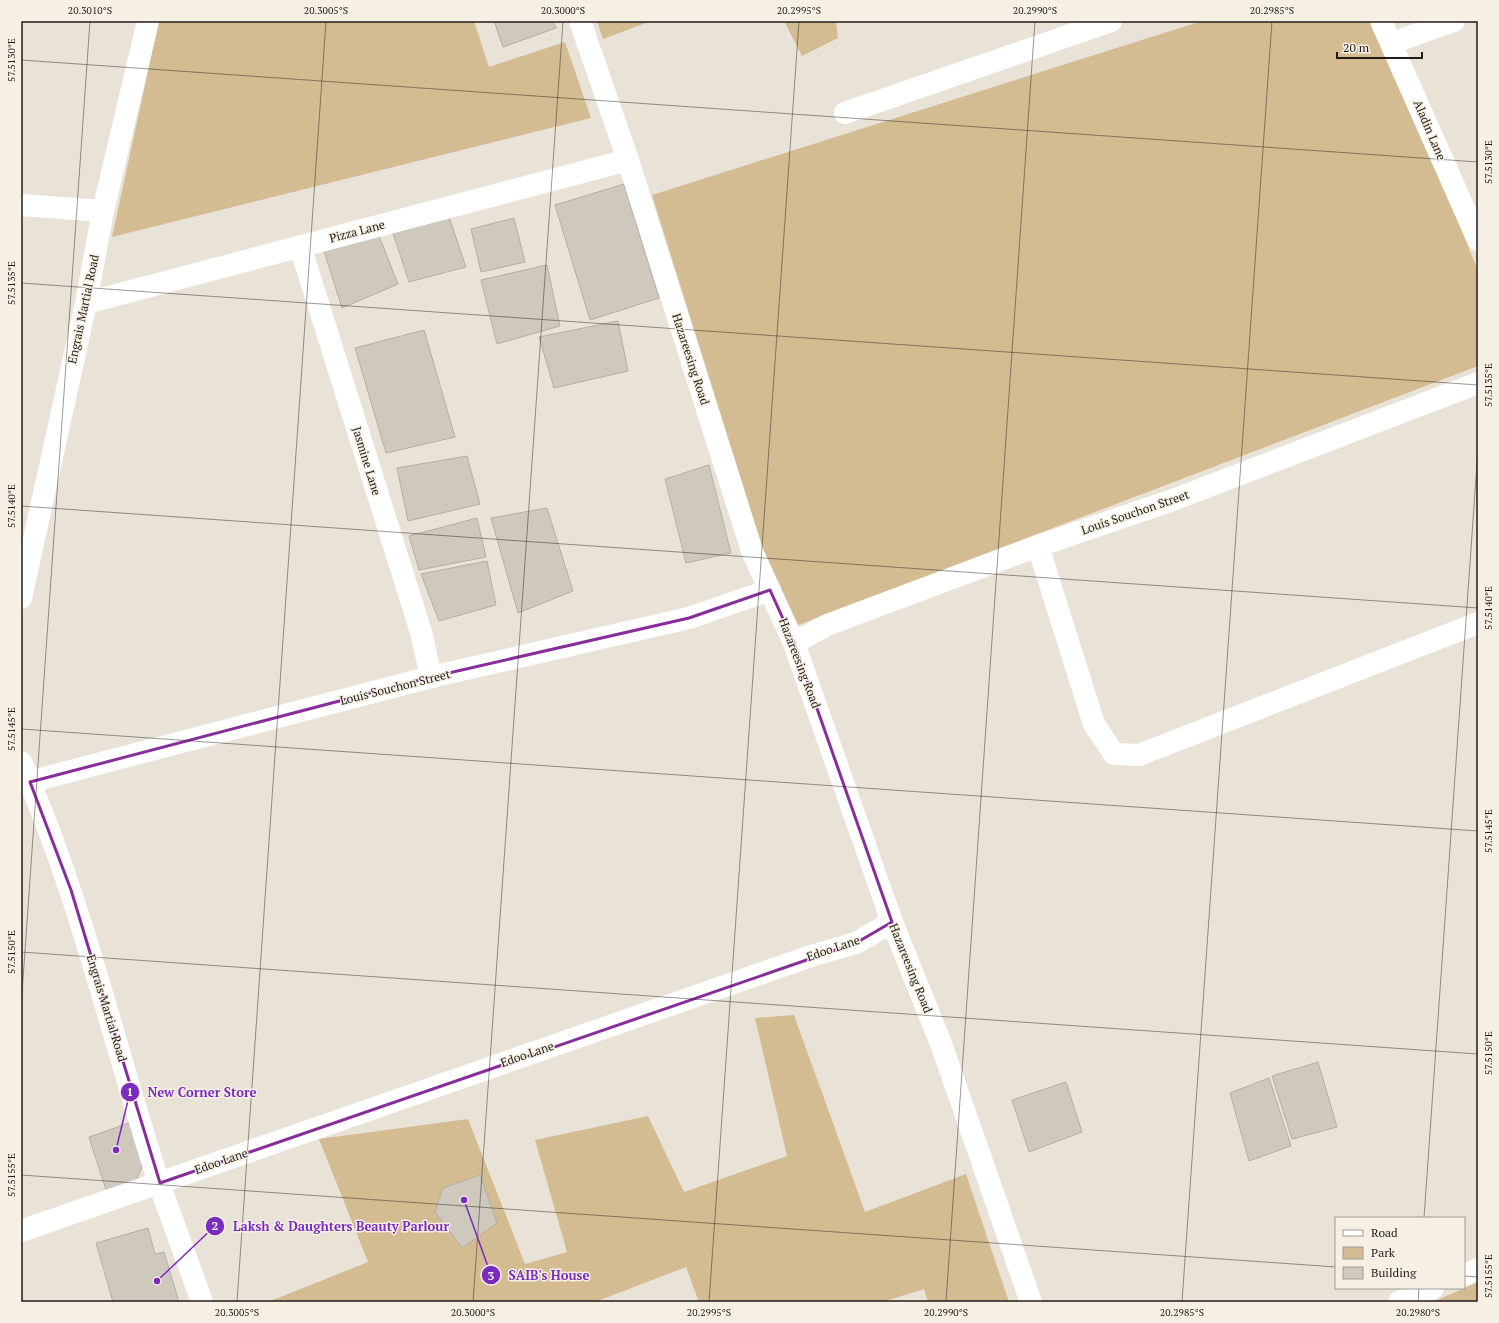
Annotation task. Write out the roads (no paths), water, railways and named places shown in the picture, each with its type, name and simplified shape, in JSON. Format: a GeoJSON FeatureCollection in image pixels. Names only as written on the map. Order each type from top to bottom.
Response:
{"type":"FeatureCollection","features":[{"type":"Feature","properties":{"kind":"street","name":"Engrais Martial Road"},"geometry":{"type":"LineString","coordinates":[[21,598],[86,302],[103,211],[148,21]]}},
{"type":"Feature","properties":{"kind":"street","name":"Hazareesing Road"},"geometry":{"type":"LineString","coordinates":[[580,21],[628,160],[752,551],[794,643],[892,922],[940,1040],[1031,1302]]}},
{"type":"Feature","properties":{"kind":"street"},"geometry":{"type":"LineString","coordinates":[[845,114],[1111,21]]}},
{"type":"Feature","properties":{"kind":"street","name":"Aladin Lane"},"geometry":{"type":"LineString","coordinates":[[1381,21],[1478,240]]}},
{"type":"Feature","properties":{"kind":"street"},"geometry":{"type":"LineString","coordinates":[[1392,43],[1454,21]]}},
{"type":"Feature","properties":{"kind":"street","name":"Pizza Lane"},"geometry":{"type":"LineString","coordinates":[[86,302],[628,160]]}},
{"type":"Feature","properties":{"kind":"street"},"geometry":{"type":"LineString","coordinates":[[21,205],[103,211]]}},
{"type":"Feature","properties":{"kind":"street","name":"Jasmine Lane"},"geometry":{"type":"LineString","coordinates":[[300,246],[421,632],[431,677]]}},
{"type":"Feature","properties":{"kind":"street","name":"Louis Souchon Street"},"geometry":{"type":"LineString","coordinates":[[794,643],[827,624],[1038,546],[1170,501],[1478,383]]}},
{"type":"Feature","properties":{"kind":"street"},"geometry":{"type":"LineString","coordinates":[[1038,546],[1094,724],[1114,754],[1140,755],[1478,623]]}},
{"type":"Feature","properties":{"kind":"street","name":"Louis Souchon Street"},"geometry":{"type":"LineString","coordinates":[[26,783],[431,677],[689,618],[770,590]]}},
{"type":"Feature","properties":{"kind":"street","name":"Engrais Martial Road"},"geometry":{"type":"LineString","coordinates":[[21,762],[26,783],[48,824],[71,890],[160,1183],[202,1302]]}},
{"type":"Feature","properties":{"kind":"street","name":"Edoo Lane"},"geometry":{"type":"LineString","coordinates":[[21,1232],[782,966],[856,943],[892,922]]}},
{"type":"Feature","properties":{"kind":"street"},"geometry":{"type":"LineString","coordinates":[[1465,1275],[1478,1269]]}},
{"type":"Feature","properties":{"kind":"street"},"geometry":{"type":"LineString","coordinates":[[1399,1302],[1431,1289]]}},
{"type":"Feature","properties":{"kind":"place","name":"New Corner Store"},"geometry":{"type":"Point","coordinates":[116,1150]}},
{"type":"Feature","properties":{"kind":"place","name":"SAIB's House"},"geometry":{"type":"Point","coordinates":[464,1200]}},
{"type":"Feature","properties":{"kind":"place","name":"Laksh & Daughters Beauty Parlour"},"geometry":{"type":"Point","coordinates":[157,1281]}}]}
